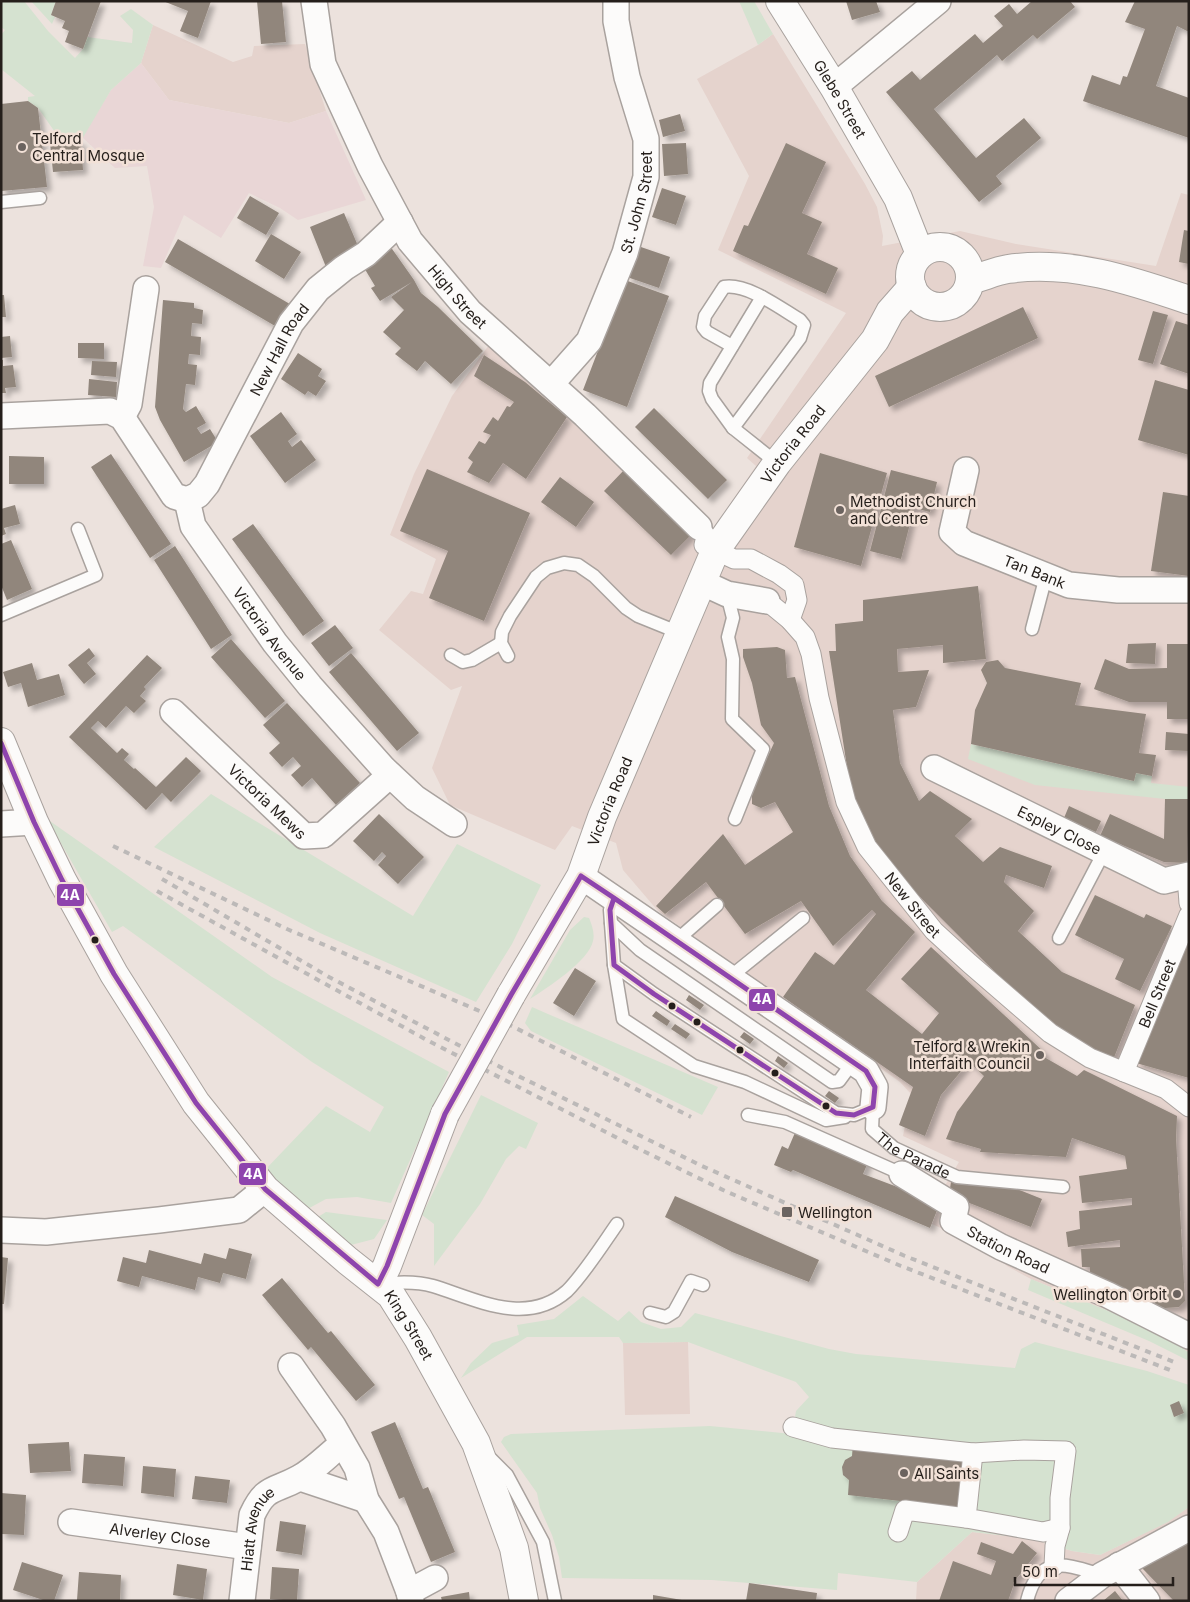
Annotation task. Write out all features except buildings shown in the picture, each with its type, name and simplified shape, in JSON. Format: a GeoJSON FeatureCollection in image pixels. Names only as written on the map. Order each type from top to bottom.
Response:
{"type":"FeatureCollection","features":[{"type":"Feature","properties":{"kind":"street","name":"High Street"},"geometry":{"type":"LineString","coordinates":[[314,1],[323,64],[370,166],[410,241],[470,312],[551,384],[699,527]]}},
{"type":"Feature","properties":{"kind":"street","name":"St. John Street"},"geometry":{"type":"LineString","coordinates":[[551,384],[589,341],[625,254],[646,177],[646,138],[627,78],[616,21],[616,1]]}},
{"type":"Feature","properties":{"kind":"street","name":"Glebe Street"},"geometry":{"type":"LineString","coordinates":[[780,1],[834,87],[929,250]]}},
{"type":"Feature","properties":{"kind":"street"},"geometry":{"type":"LineString","coordinates":[[834,87],[938,1]]}},
{"type":"Feature","properties":{"kind":"street","name":"New Hall Road"},"geometry":{"type":"LineString","coordinates":[[187,500],[198,495],[207,484],[291,323],[318,289],[344,268],[366,254],[400,222]]}},
{"type":"Feature","properties":{"kind":"street"},"geometry":{"type":"LineString","coordinates":[[946,247],[955,250],[963,256],[969,272],[968,290],[955,303],[938,307],[921,296],[910,278],[914,261],[929,250],[946,247]]}},
{"type":"Feature","properties":{"kind":"street"},"geometry":{"type":"LineString","coordinates":[[969,272],[1065,267],[1108,274],[1189,300]]}},
{"type":"Feature","properties":{"kind":"street"},"geometry":{"type":"LineString","coordinates":[[122,416],[129,404],[146,289]]}},
{"type":"Feature","properties":{"kind":"street","name":"Victoria Road"},"geometry":{"type":"LineString","coordinates":[[378,1284],[387,1266],[445,1114],[511,995],[581,876],[602,817],[715,551],[777,463],[875,340],[890,312],[921,296]]}},
{"type":"Feature","properties":{"kind":"street"},"geometry":{"type":"LineString","coordinates":[[1,416],[110,412],[122,416],[174,496],[187,500]]}},
{"type":"Feature","properties":{"kind":"street","name":"Tan Bank"},"geometry":{"type":"LineString","coordinates":[[966,470],[952,532],[964,544],[1069,585],[1118,590],[1189,590]]}},
{"type":"Feature","properties":{"kind":"street","name":"Victoria Avenue"},"geometry":{"type":"LineString","coordinates":[[187,500],[193,526],[276,643],[310,686],[390,775],[415,798],[454,824]]}},
{"type":"Feature","properties":{"kind":"street"},"geometry":{"type":"LineString","coordinates":[[699,527],[706,536],[704,545],[734,559],[751,559],[779,574],[794,585],[796,600],[790,620]]}},
{"type":"Feature","properties":{"kind":"street"},"geometry":{"type":"LineString","coordinates":[[701,582],[727,594],[767,601]]}},
{"type":"Feature","properties":{"kind":"street","name":"New Street"},"geometry":{"type":"LineString","coordinates":[[767,601],[790,620],[805,638],[811,654],[846,802],[867,847],[934,931],[969,964],[1069,1047],[1090,1058],[1166,1089],[1189,1107]]}},
{"type":"Feature","properties":{"kind":"street","name":"Victoria Mews"},"geometry":{"type":"LineString","coordinates":[[173,712],[304,836],[323,835],[390,775]]}},
{"type":"Feature","properties":{"kind":"street","name":"King Street"},"geometry":{"type":"LineString","coordinates":[[1,742],[34,822],[62,880],[114,974],[196,1103],[265,1189],[391,1295],[418,1338],[476,1443],[514,1548],[524,1601]]}},
{"type":"Feature","properties":{"kind":"street","name":"Espley Close"},"geometry":{"type":"LineString","coordinates":[[934,768],[1164,881],[1188,876]]}},
{"type":"Feature","properties":{"kind":"street"},"geometry":{"type":"LineString","coordinates":[[1,824],[34,822]]}},
{"type":"Feature","properties":{"kind":"street","name":"The Parade"},"geometry":{"type":"LineString","coordinates":[[581,876],[866,1071],[875,1087],[863,1111]]}},
{"type":"Feature","properties":{"kind":"street"},"geometry":{"type":"LineString","coordinates":[[1188,876],[1189,903]]}},
{"type":"Feature","properties":{"kind":"street","name":"Bell Street"},"geometry":{"type":"LineString","coordinates":[[1124,1072],[1189,914]]}},
{"type":"Feature","properties":{"kind":"street","name":"Station Road"},"geometry":{"type":"LineString","coordinates":[[902,1174],[956,1207],[953,1221],[1002,1247],[1108,1295],[1189,1336]]}},
{"type":"Feature","properties":{"kind":"street"},"geometry":{"type":"LineString","coordinates":[[1,1230],[46,1232],[239,1210],[265,1189]]}},
{"type":"Feature","properties":{"kind":"street"},"geometry":{"type":"LineString","coordinates":[[291,1366],[333,1426],[357,1468],[366,1500],[386,1532],[410,1596],[435,1578]]}},
{"type":"Feature","properties":{"kind":"street"},"geometry":{"type":"LineString","coordinates":[[793,1427],[832,1438],[973,1453],[1024,1450],[1066,1451],[1060,1498],[1060,1528],[1055,1546],[1054,1566]]}},
{"type":"Feature","properties":{"kind":"street","name":"Hiatt Avenue"},"geometry":{"type":"LineString","coordinates":[[242,1601],[252,1515],[258,1504],[270,1490],[300,1478],[342,1444]]}},
{"type":"Feature","properties":{"kind":"street"},"geometry":{"type":"LineString","coordinates":[[966,1518],[973,1453]]}},
{"type":"Feature","properties":{"kind":"street","name":"Hiatt Avenue"},"geometry":{"type":"LineString","coordinates":[[300,1478],[366,1500]]}},
{"type":"Feature","properties":{"kind":"street"},"geometry":{"type":"LineString","coordinates":[[898,1532],[906,1510],[966,1518],[1042,1532],[1060,1528]]}},
{"type":"Feature","properties":{"kind":"street","name":"Alverley Close"},"geometry":{"type":"LineString","coordinates":[[71,1522],[248,1547]]}},
{"type":"Feature","properties":{"kind":"street"},"geometry":{"type":"LineString","coordinates":[[1068,1601],[1110,1570],[1189,1528]]}},
{"type":"Feature","properties":{"kind":"street"},"geometry":{"type":"LineString","coordinates":[[1110,1570],[1147,1601]]}},
{"type":"Feature","properties":{"kind":"lane"},"geometry":{"type":"LineString","coordinates":[[1,202],[40,198]]}},
{"type":"Feature","properties":{"kind":"lane"},"geometry":{"type":"LineString","coordinates":[[732,346],[707,332],[703,327],[705,316],[724,287],[734,285],[762,297],[800,320],[804,325],[800,338],[733,428]]}},
{"type":"Feature","properties":{"kind":"lane"},"geometry":{"type":"LineString","coordinates":[[762,297],[710,383],[709,390],[712,399],[733,428],[777,463]]}},
{"type":"Feature","properties":{"kind":"lane"},"geometry":{"type":"LineString","coordinates":[[1,615],[96,574],[78,529]]}},
{"type":"Feature","properties":{"kind":"lane"},"geometry":{"type":"LineString","coordinates":[[508,656],[501,643],[502,632],[510,616],[536,577],[547,568],[564,563],[578,565],[594,576],[626,608],[638,616],[680,633]]}},
{"type":"Feature","properties":{"kind":"lane"},"geometry":{"type":"LineString","coordinates":[[1032,629],[1046,576]]}},
{"type":"Feature","properties":{"kind":"lane"},"geometry":{"type":"LineString","coordinates":[[727,594],[733,618],[728,637],[733,659],[732,719],[763,748],[735,819]]}},
{"type":"Feature","properties":{"kind":"lane"},"geometry":{"type":"LineString","coordinates":[[451,655],[462,662],[472,660],[501,643]]}},
{"type":"Feature","properties":{"kind":"lane"},"geometry":{"type":"LineString","coordinates":[[1058,938],[1104,852]]}},
{"type":"Feature","properties":{"kind":"lane"},"geometry":{"type":"LineString","coordinates":[[614,898],[610,910],[614,965],[623,1019],[694,1066],[745,1082],[826,1120],[863,1111]]}},
{"type":"Feature","properties":{"kind":"lane"},"geometry":{"type":"LineString","coordinates":[[677,940],[716,905]]}},
{"type":"Feature","properties":{"kind":"lane"},"geometry":{"type":"LineString","coordinates":[[730,977],[803,918]]}},
{"type":"Feature","properties":{"kind":"lane"},"geometry":{"type":"LineString","coordinates":[[611,923],[640,950],[832,1082],[839,1081],[853,1062]]}},
{"type":"Feature","properties":{"kind":"lane"},"geometry":{"type":"LineString","coordinates":[[614,965],[654,994],[836,1113],[863,1111]]}},
{"type":"Feature","properties":{"kind":"lane","name":"The Parade"},"geometry":{"type":"LineString","coordinates":[[863,1111],[872,1130],[894,1148],[957,1177],[1063,1187]]}},
{"type":"Feature","properties":{"kind":"lane"},"geometry":{"type":"LineString","coordinates":[[748,1115],[785,1122],[902,1174]]}},
{"type":"Feature","properties":{"kind":"lane"},"geometry":{"type":"LineString","coordinates":[[378,1284],[398,1282],[431,1285],[480,1303],[516,1310],[547,1304],[566,1291],[590,1262],[617,1224]]}},
{"type":"Feature","properties":{"kind":"lane"},"geometry":{"type":"LineString","coordinates":[[650,1313],[666,1317],[674,1312],[697,1283]]}},
{"type":"Feature","properties":{"kind":"lane"},"geometry":{"type":"LineString","coordinates":[[476,1443],[507,1475],[521,1498],[542,1542],[555,1601]]}},
{"type":"Feature","properties":{"kind":"lane"},"geometry":{"type":"LineString","coordinates":[[1027,1601],[1031,1585],[1041,1572],[1054,1566],[1069,1565],[1110,1570]]}},
{"type":"Feature","properties":{"kind":"shaded area"},"geometry":{"type":"Polygon","coordinates":[[[153,25],[233,62],[252,56],[254,46],[305,44],[326,111],[289,123],[169,100],[141,63],[153,25]]]}},
{"type":"Feature","properties":{"kind":"shaded area"},"geometry":{"type":"Polygon","coordinates":[[[773,34],[865,184],[877,207],[883,236],[882,246],[960,231],[1016,244],[1156,266],[1181,193],[1189,195],[1189,1353],[1164,1334],[1031,1279],[1007,1266],[991,1251],[932,1224],[940,1203],[940,1194],[959,1162],[903,1136],[911,1094],[900,1082],[658,911],[623,870],[616,843],[572,826],[555,850],[450,805],[432,768],[462,686],[451,690],[379,630],[411,591],[423,594],[436,559],[390,535],[414,474],[452,396],[494,338],[711,532],[756,466],[747,458],[846,313],[718,250],[749,176],[697,79],[758,45],[773,34]]]}},
{"type":"Feature","properties":{"kind":"shaded area"},"geometry":{"type":"Polygon","coordinates":[[[141,63],[169,100],[289,123],[326,111],[366,200],[298,220],[280,208],[249,193],[221,238],[184,215],[161,268],[143,266],[154,207],[147,166],[115,168],[82,137],[111,90],[141,63]]]}},
{"type":"Feature","properties":{"kind":"shaded area"},"geometry":{"type":"Polygon","coordinates":[[[688,1342],[690,1414],[625,1415],[623,1343],[688,1342]]]}},
{"type":"Feature","properties":{"kind":"shaded area"},"geometry":{"type":"Polygon","coordinates":[[[1189,1507],[1189,1601],[916,1601],[917,1582],[972,1532],[1033,1539],[1072,1551],[1100,1555],[1167,1522],[1189,1507]]]}},
{"type":"Feature","properties":{"kind":"green space"},"geometry":{"type":"Polygon","coordinates":[[[2,1],[24,1],[48,31],[75,58],[83,49],[87,37],[132,43],[133,30],[120,16],[131,9],[153,25],[141,63],[111,90],[81,141],[62,142],[38,108],[28,101],[28,97],[35,96],[1,69],[1,35],[5,30],[1,27],[2,1]]]}},
{"type":"Feature","properties":{"kind":"green space"},"geometry":{"type":"Polygon","coordinates":[[[31,1],[56,1],[51,15],[55,17],[52,24],[31,1]]]}},
{"type":"Feature","properties":{"kind":"green space"},"geometry":{"type":"Polygon","coordinates":[[[739,1],[754,1],[773,34],[758,45],[739,1]]]}},
{"type":"Feature","properties":{"kind":"green space"},"geometry":{"type":"Polygon","coordinates":[[[971,744],[1134,781],[1136,773],[1152,776],[1151,783],[1189,787],[1189,799],[1165,799],[1035,785],[968,759],[971,744]]]}},
{"type":"Feature","properties":{"kind":"green space"},"geometry":{"type":"Polygon","coordinates":[[[211,794],[413,916],[457,844],[541,885],[512,944],[476,1002],[320,933],[154,847],[211,794]]]}},
{"type":"Feature","properties":{"kind":"green space"},"geometry":{"type":"Polygon","coordinates":[[[47,819],[272,977],[449,1072],[391,1203],[357,1197],[326,1199],[302,1212],[264,1171],[326,1106],[370,1132],[384,1107],[312,1062],[123,926],[112,932],[47,819]]]}},
{"type":"Feature","properties":{"kind":"green space"},"geometry":{"type":"Polygon","coordinates":[[[584,917],[589,918],[593,930],[594,938],[590,949],[576,965],[530,999],[570,930],[584,917]]]}},
{"type":"Feature","properties":{"kind":"green space"},"geometry":{"type":"Polygon","coordinates":[[[532,1007],[718,1087],[702,1115],[531,1031],[525,1023],[532,1007]]]}},
{"type":"Feature","properties":{"kind":"green space"},"geometry":{"type":"Polygon","coordinates":[[[481,1095],[538,1123],[526,1149],[519,1146],[506,1159],[480,1204],[434,1266],[434,1224],[422,1215],[481,1095]]]}},
{"type":"Feature","properties":{"kind":"green space"},"geometry":{"type":"Polygon","coordinates":[[[326,1212],[387,1220],[374,1239],[351,1245],[313,1220],[326,1212]]]}},
{"type":"Feature","properties":{"kind":"green space"},"geometry":{"type":"Polygon","coordinates":[[[1031,1279],[1164,1334],[1189,1353],[1189,1361],[1149,1341],[1028,1290],[1031,1279]]]}},
{"type":"Feature","properties":{"kind":"green space"},"geometry":{"type":"Polygon","coordinates":[[[583,1296],[618,1321],[629,1311],[641,1322],[661,1329],[681,1327],[695,1313],[829,1349],[856,1354],[1015,1368],[1021,1349],[1035,1342],[1147,1371],[1189,1385],[1189,1507],[1168,1522],[1100,1555],[1072,1551],[1033,1539],[972,1532],[917,1582],[838,1573],[837,1590],[712,1580],[562,1578],[559,1557],[540,1508],[537,1493],[501,1442],[504,1437],[511,1434],[710,1426],[792,1434],[796,1411],[809,1397],[796,1382],[688,1342],[623,1343],[619,1337],[527,1337],[461,1378],[471,1363],[492,1343],[519,1335],[517,1325],[554,1319],[583,1296]]]}},
{"type":"Feature","properties":{"kind":"railway"},"geometry":{"type":"LineString","coordinates":[[113,846],[287,929],[496,1018],[691,1117]]}},
{"type":"Feature","properties":{"kind":"railway"},"geometry":{"type":"LineString","coordinates":[[162,879],[329,977],[504,1069],[702,1166],[905,1256],[1174,1362]]}},
{"type":"Feature","properties":{"kind":"railway"},"geometry":{"type":"LineString","coordinates":[[157,891],[425,1039],[725,1191],[901,1266],[1170,1370]]}},
{"type":"Feature","properties":{"kind":"transit line","name":"4A"},"geometry":{"type":"LineString","coordinates":[[1,743],[34,822],[62,880],[114,974],[196,1103],[265,1189],[378,1284]]}},
{"type":"Feature","properties":{"kind":"transit line","name":"4A"},"geometry":{"type":"LineString","coordinates":[[581,876],[614,898]]}},
{"type":"Feature","properties":{"kind":"transit line","name":"4A"},"geometry":{"type":"LineString","coordinates":[[378,1284],[387,1266],[445,1114],[511,995],[581,876]]}},
{"type":"Feature","properties":{"kind":"transit line","name":"4A"},"geometry":{"type":"LineString","coordinates":[[614,898],[866,1071],[875,1087],[873,1107],[854,1115],[836,1113],[654,994],[614,965],[610,910],[614,898]]}},
{"type":"Feature","properties":{"kind":"place","name":"Telford Central Mosque"},"geometry":{"type":"Point","coordinates":[22,147]}},
{"type":"Feature","properties":{"kind":"place","name":"Methodist Church and Centre"},"geometry":{"type":"Point","coordinates":[840,510]}},
{"type":"Feature","properties":{"kind":"place","name":"Telford & Wrekin Interfaith Council"},"geometry":{"type":"Point","coordinates":[1040,1055]}},
{"type":"Feature","properties":{"kind":"place","name":"Wellington"},"geometry":{"type":"Point","coordinates":[787,1212]}},
{"type":"Feature","properties":{"kind":"place","name":"Wellington Orbit"},"geometry":{"type":"Point","coordinates":[1177,1294]}},
{"type":"Feature","properties":{"kind":"place","name":"All Saints"},"geometry":{"type":"Point","coordinates":[904,1473]}}]}
